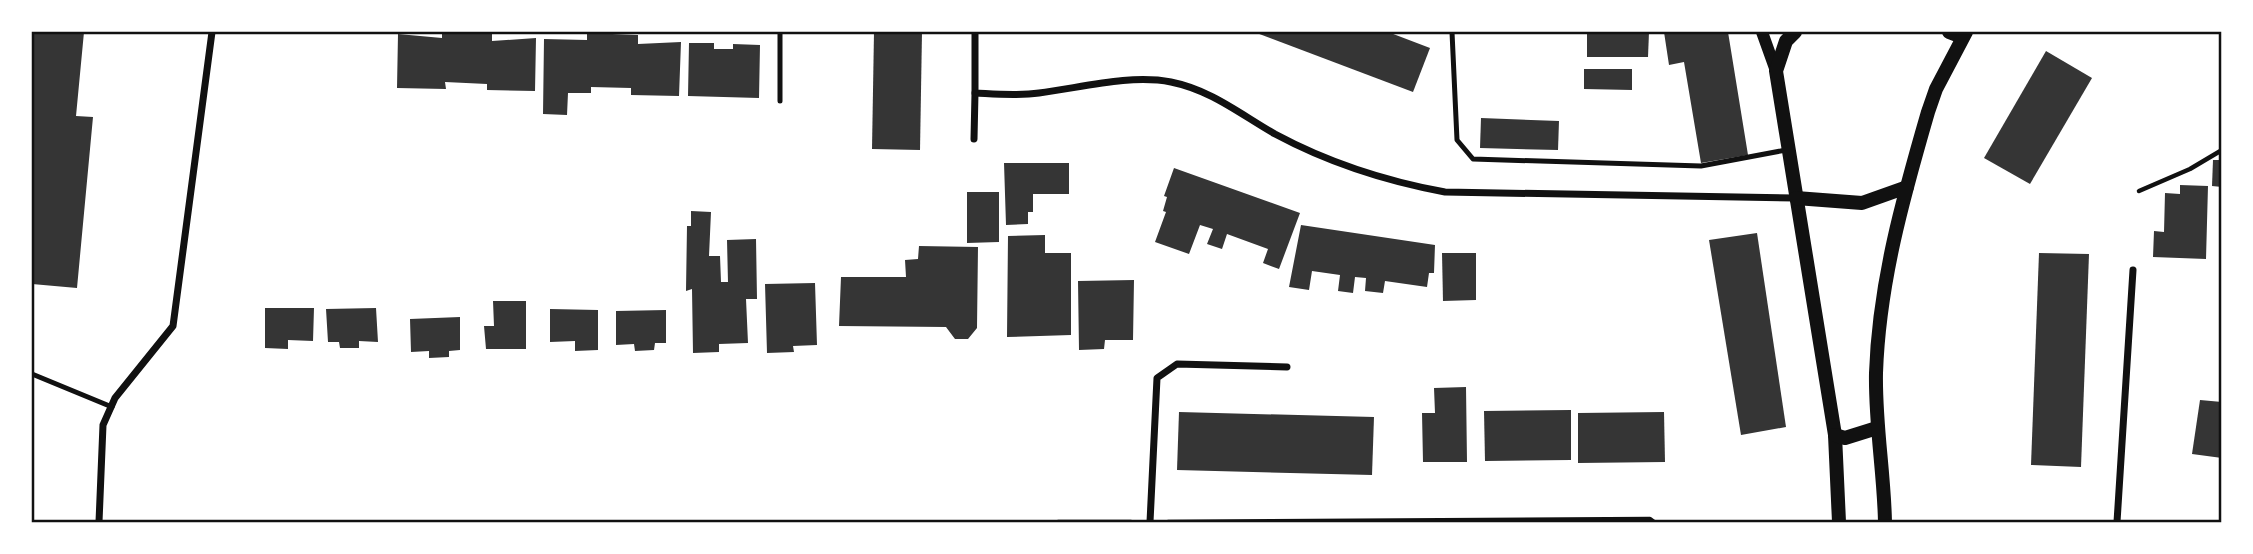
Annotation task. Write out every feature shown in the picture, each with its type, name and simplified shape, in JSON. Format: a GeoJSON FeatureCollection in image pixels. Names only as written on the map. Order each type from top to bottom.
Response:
{"type":"FeatureCollection","features":[{"type":"Feature","properties":{"kind":"main road"},"geometry":{"type":"LineString","coordinates":[[1795,32],[1786,41],[1776,71],[1835,435],[1839,523]]}},
{"type":"Feature","properties":{"kind":"main road"},"geometry":{"type":"LineString","coordinates":[[1885,523],[1877,428],[1877,372],[1883,284],[1907,187],[1936,89],[1959,33]]}},
{"type":"Feature","properties":{"kind":"main road"},"geometry":{"type":"LineString","coordinates":[[1796,198],[1862,203],[1907,187]]}},
{"type":"Feature","properties":{"kind":"main road"},"geometry":{"type":"LineString","coordinates":[[1835,435],[1845,439],[1877,428]]}},
{"type":"Feature","properties":{"kind":"street"},"geometry":{"type":"LineString","coordinates":[[99,523],[103,425],[116,398],[173,326],[212,32]]}},
{"type":"Feature","properties":{"kind":"street"},"geometry":{"type":"LineString","coordinates":[[974,139],[975,32]]}},
{"type":"Feature","properties":{"kind":"street"},"geometry":{"type":"LineString","coordinates":[[1762,32],[1776,71]]}},
{"type":"Feature","properties":{"kind":"street"},"geometry":{"type":"LineString","coordinates":[[975,93],[1035,94],[1125,82],[1169,82],[1211,94],[1275,134],[1352,169],[1396,183],[1445,192],[1796,198]]}},
{"type":"Feature","properties":{"kind":"street"},"geometry":{"type":"LineString","coordinates":[[2117,523],[2133,270]]}},
{"type":"Feature","properties":{"kind":"street"},"geometry":{"type":"LineString","coordinates":[[1150,522],[1157,377],[1177,365],[1287,366]]}},
{"type":"Feature","properties":{"kind":"lane"},"geometry":{"type":"LineString","coordinates":[[780,32],[780,101]]}},
{"type":"Feature","properties":{"kind":"lane"},"geometry":{"type":"LineString","coordinates":[[1452,32],[1457,140],[1473,159],[1701,166],[1790,150]]}},
{"type":"Feature","properties":{"kind":"lane"},"geometry":{"type":"LineString","coordinates":[[32,374],[113,407]]}},
{"type":"Feature","properties":{"kind":"path"},"geometry":{"type":"LineString","coordinates":[[2139,191],[2190,169],[2221,150]]}},
{"type":"Feature","properties":{"kind":"path"},"geometry":{"type":"LineString","coordinates":[[1058,523],[1650,519],[1654,523]]}},
{"type":"Feature","properties":{"kind":"building"},"geometry":{"type":"Polygon","coordinates":[[[32,32],[84,32],[76,116],[93,117],[77,288],[32,284],[32,32]]]}},
{"type":"Feature","properties":{"kind":"building"},"geometry":{"type":"Polygon","coordinates":[[[442,32],[492,32],[492,41],[536,38],[535,91],[487,90],[487,84],[445,82],[446,89],[397,88],[398,34],[442,38],[442,32]]]}},
{"type":"Feature","properties":{"kind":"building"},"geometry":{"type":"Polygon","coordinates":[[[874,32],[922,32],[920,150],[872,149],[874,32]]]}},
{"type":"Feature","properties":{"kind":"building"},"geometry":{"type":"Polygon","coordinates":[[[1254,32],[1388,32],[1430,48],[1413,92],[1254,32]]]}},
{"type":"Feature","properties":{"kind":"building"},"geometry":{"type":"Polygon","coordinates":[[[1587,32],[1649,32],[1648,57],[1587,57],[1587,32]]]}},
{"type":"Feature","properties":{"kind":"building"},"geometry":{"type":"Polygon","coordinates":[[[1664,32],[1728,32],[1748,155],[1701,163],[1684,62],[1669,65],[1664,32]]]}},
{"type":"Feature","properties":{"kind":"building"},"geometry":{"type":"Polygon","coordinates":[[[587,33],[638,35],[638,44],[681,42],[679,96],[631,95],[631,88],[591,87],[591,93],[568,93],[567,115],[543,114],[544,39],[587,40],[587,33]]]}},
{"type":"Feature","properties":{"kind":"building"},"geometry":{"type":"Polygon","coordinates":[[[689,43],[714,43],[714,49],[733,49],[733,44],[760,45],[759,98],[688,96],[689,43]]]}},
{"type":"Feature","properties":{"kind":"building"},"geometry":{"type":"Polygon","coordinates":[[[2046,51],[2092,78],[2030,184],[1984,158],[2046,51]]]}},
{"type":"Feature","properties":{"kind":"building"},"geometry":{"type":"Polygon","coordinates":[[[1584,69],[1632,69],[1632,90],[1584,89],[1584,69]]]}},
{"type":"Feature","properties":{"kind":"building"},"geometry":{"type":"Polygon","coordinates":[[[1481,118],[1559,121],[1558,150],[1480,148],[1481,118]]]}},
{"type":"Feature","properties":{"kind":"building"},"geometry":{"type":"Polygon","coordinates":[[[2213,160],[2222,160],[2222,187],[2212,186],[2213,160]]]}},
{"type":"Feature","properties":{"kind":"building"},"geometry":{"type":"Polygon","coordinates":[[[1004,163],[1069,163],[1069,194],[1033,194],[1033,212],[1028,212],[1028,224],[1006,225],[1004,163]]]}},
{"type":"Feature","properties":{"kind":"building"},"geometry":{"type":"Polygon","coordinates":[[[1174,168],[1300,213],[1279,269],[1263,263],[1268,249],[1227,234],[1222,249],[1207,244],[1213,229],[1200,225],[1189,254],[1155,242],[1166,212],[1163,211],[1167,197],[1164,196],[1174,168]]]}},
{"type":"Feature","properties":{"kind":"building"},"geometry":{"type":"Polygon","coordinates":[[[2180,185],[2208,186],[2206,259],[2153,257],[2154,231],[2164,232],[2165,193],[2180,194],[2180,185]]]}},
{"type":"Feature","properties":{"kind":"building"},"geometry":{"type":"Polygon","coordinates":[[[967,192],[999,192],[999,242],[967,243],[967,192]]]}},
{"type":"Feature","properties":{"kind":"building"},"geometry":{"type":"Polygon","coordinates":[[[691,211],[711,212],[709,256],[720,256],[721,282],[728,282],[727,240],[756,239],[757,299],[746,299],[748,343],[719,344],[719,352],[693,353],[692,289],[686,291],[687,226],[691,226],[691,211]]]}},
{"type":"Feature","properties":{"kind":"building"},"geometry":{"type":"Polygon","coordinates":[[[1301,225],[1435,245],[1434,273],[1429,273],[1427,287],[1385,281],[1383,293],[1365,291],[1366,278],[1355,277],[1353,293],[1338,291],[1340,275],[1312,271],[1309,290],[1289,287],[1301,225]]]}},
{"type":"Feature","properties":{"kind":"building"},"geometry":{"type":"Polygon","coordinates":[[[1757,233],[1786,427],[1741,435],[1709,240],[1757,233]]]}},
{"type":"Feature","properties":{"kind":"building"},"geometry":{"type":"Polygon","coordinates":[[[1045,235],[1045,253],[1071,253],[1071,335],[1007,337],[1008,236],[1045,235]]]}},
{"type":"Feature","properties":{"kind":"building"},"geometry":{"type":"Polygon","coordinates":[[[919,246],[978,247],[977,328],[968,339],[955,339],[946,327],[839,326],[841,277],[906,277],[905,260],[918,259],[919,246]]]}},
{"type":"Feature","properties":{"kind":"building"},"geometry":{"type":"Polygon","coordinates":[[[1442,253],[1476,253],[1476,300],[1443,301],[1442,253]]]}},
{"type":"Feature","properties":{"kind":"building"},"geometry":{"type":"Polygon","coordinates":[[[2039,253],[2089,254],[2081,467],[2031,465],[2039,253]]]}},
{"type":"Feature","properties":{"kind":"building"},"geometry":{"type":"Polygon","coordinates":[[[1134,280],[1133,340],[1105,340],[1104,349],[1079,350],[1078,281],[1134,280]]]}},
{"type":"Feature","properties":{"kind":"building"},"geometry":{"type":"Polygon","coordinates":[[[815,283],[817,345],[793,346],[794,352],[767,353],[765,284],[815,283]]]}},
{"type":"Feature","properties":{"kind":"building"},"geometry":{"type":"Polygon","coordinates":[[[493,301],[526,301],[526,349],[486,349],[484,326],[494,326],[493,301]]]}},
{"type":"Feature","properties":{"kind":"building"},"geometry":{"type":"Polygon","coordinates":[[[265,308],[314,308],[313,341],[288,340],[288,349],[265,348],[265,308]]]}},
{"type":"Feature","properties":{"kind":"building"},"geometry":{"type":"Polygon","coordinates":[[[376,308],[378,342],[359,341],[359,348],[340,348],[339,342],[328,342],[326,309],[376,308]]]}},
{"type":"Feature","properties":{"kind":"building"},"geometry":{"type":"Polygon","coordinates":[[[550,309],[598,310],[598,350],[575,351],[575,341],[550,342],[550,309]]]}},
{"type":"Feature","properties":{"kind":"building"},"geometry":{"type":"Polygon","coordinates":[[[666,310],[666,343],[655,343],[654,350],[635,351],[634,344],[616,345],[616,311],[666,310]]]}},
{"type":"Feature","properties":{"kind":"building"},"geometry":{"type":"Polygon","coordinates":[[[460,317],[460,350],[449,351],[449,357],[429,358],[429,351],[411,352],[410,319],[460,317]]]}},
{"type":"Feature","properties":{"kind":"building"},"geometry":{"type":"Polygon","coordinates":[[[1466,387],[1467,462],[1423,462],[1422,413],[1435,413],[1434,388],[1466,387]]]}},
{"type":"Feature","properties":{"kind":"building"},"geometry":{"type":"Polygon","coordinates":[[[2200,400],[2222,402],[2222,458],[2192,454],[2200,400]]]}},
{"type":"Feature","properties":{"kind":"building"},"geometry":{"type":"Polygon","coordinates":[[[1571,410],[1571,460],[1485,461],[1484,411],[1571,410]]]}},
{"type":"Feature","properties":{"kind":"building"},"geometry":{"type":"Polygon","coordinates":[[[1179,412],[1374,417],[1372,475],[1177,470],[1179,412]]]}},
{"type":"Feature","properties":{"kind":"building"},"geometry":{"type":"Polygon","coordinates":[[[1664,412],[1665,462],[1578,463],[1578,413],[1664,412]]]}}]}
